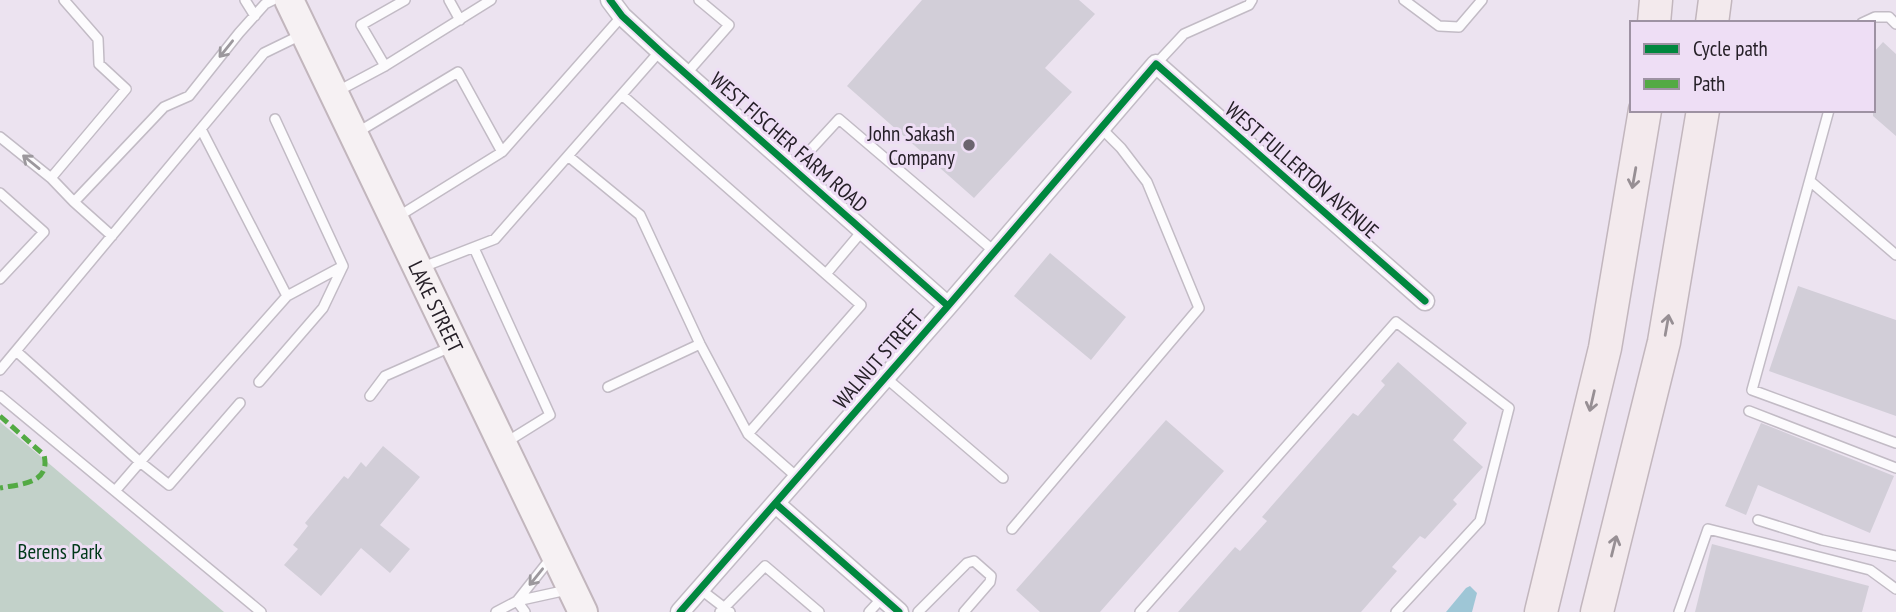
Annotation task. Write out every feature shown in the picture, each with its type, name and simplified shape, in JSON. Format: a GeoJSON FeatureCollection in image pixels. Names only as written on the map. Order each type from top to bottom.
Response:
{"type":"FeatureCollection","features":[{"type":"Feature","properties":{"kind":"highway"},"geometry":{"type":"LineString","coordinates":[[1654,21],[1656,0]]}},
{"type":"Feature","properties":{"kind":"highway"},"geometry":{"type":"LineString","coordinates":[[1712,21],[1715,0]]}},
{"type":"Feature","properties":{"kind":"highway"},"geometry":{"type":"LineString","coordinates":[[1541,612],[1605,348],[1645,112]]}},
{"type":"Feature","properties":{"kind":"highway"},"geometry":{"type":"LineString","coordinates":[[1597,612],[1664,342],[1703,112]]}},
{"type":"Feature","properties":{"kind":"main road","name":"LAKE STREET"},"geometry":{"type":"LineString","coordinates":[[289,0],[577,601]]}},
{"type":"Feature","properties":{"kind":"street","name":"WEST FISCHER FARM ROAD"},"geometry":{"type":"LineString","coordinates":[[610,0],[622,16],[660,51],[948,306]]}},
{"type":"Feature","properties":{"kind":"street","name":"WALNUT STREET"},"geometry":{"type":"LineString","coordinates":[[680,612],[1156,64]]}},
{"type":"Feature","properties":{"kind":"street","name":"WEST FULLERTON AVENUE"},"geometry":{"type":"LineString","coordinates":[[1156,64],[1425,301]]}},
{"type":"Feature","properties":{"kind":"street"},"geometry":{"type":"LineString","coordinates":[[776,504],[899,612]]}},
{"type":"Feature","properties":{"kind":"lane"},"geometry":{"type":"LineString","coordinates":[[51,178],[126,89],[99,64],[98,39],[64,0]]}},
{"type":"Feature","properties":{"kind":"lane"},"geometry":{"type":"LineString","coordinates":[[246,0],[255,16]]}},
{"type":"Feature","properties":{"kind":"lane"},"geometry":{"type":"LineString","coordinates":[[74,202],[164,107],[188,96],[265,4],[273,0]]}},
{"type":"Feature","properties":{"kind":"lane"},"geometry":{"type":"LineString","coordinates":[[386,66],[362,25],[405,0]]}},
{"type":"Feature","properties":{"kind":"lane"},"geometry":{"type":"LineString","coordinates":[[449,0],[460,20]]}},
{"type":"Feature","properties":{"kind":"lane"},"geometry":{"type":"LineString","coordinates":[[334,93],[386,66],[491,0]]}},
{"type":"Feature","properties":{"kind":"lane"},"geometry":{"type":"LineString","coordinates":[[686,74],[729,25],[699,0]]}},
{"type":"Feature","properties":{"kind":"lane"},"geometry":{"type":"LineString","coordinates":[[1156,64],[1184,34],[1249,5],[1252,0]]}},
{"type":"Feature","properties":{"kind":"lane"},"geometry":{"type":"LineString","coordinates":[[1404,0],[1439,26],[1459,27],[1482,0]]}},
{"type":"Feature","properties":{"kind":"lane"},"geometry":{"type":"LineString","coordinates":[[394,219],[502,152],[622,16]]}},
{"type":"Feature","properties":{"kind":"lane"},"geometry":{"type":"LineString","coordinates":[[1866,21],[1875,17],[1889,17],[1896,24]]}},
{"type":"Feature","properties":{"kind":"lane"},"geometry":{"type":"LineString","coordinates":[[0,370],[264,54],[305,33]]}},
{"type":"Feature","properties":{"kind":"lane"},"geometry":{"type":"LineString","coordinates":[[418,269],[495,239],[660,51]]}},
{"type":"Feature","properties":{"kind":"lane"},"geometry":{"type":"LineString","coordinates":[[353,134],[458,72],[502,152]]}},
{"type":"Feature","properties":{"kind":"lane"},"geometry":{"type":"LineString","coordinates":[[622,95],[861,305],[748,434]]}},
{"type":"Feature","properties":{"kind":"lane"},"geometry":{"type":"LineString","coordinates":[[1828,112],[1752,390],[1896,443]]}},
{"type":"Feature","properties":{"kind":"lane"},"geometry":{"type":"LineString","coordinates":[[275,119],[343,266]]}},
{"type":"Feature","properties":{"kind":"lane"},"geometry":{"type":"LineString","coordinates":[[793,169],[839,119],[995,252]]}},
{"type":"Feature","properties":{"kind":"lane"},"geometry":{"type":"LineString","coordinates":[[1012,529],[1199,308],[1147,183],[1121,148],[1101,128]]}},
{"type":"Feature","properties":{"kind":"lane"},"geometry":{"type":"LineString","coordinates":[[201,129],[287,296]]}},
{"type":"Feature","properties":{"kind":"lane"},"geometry":{"type":"LineString","coordinates":[[0,137],[51,178],[112,236]]}},
{"type":"Feature","properties":{"kind":"lane"},"geometry":{"type":"LineString","coordinates":[[568,156],[640,215],[700,344],[748,434],[798,478]]}},
{"type":"Feature","properties":{"kind":"lane"},"geometry":{"type":"LineString","coordinates":[[1810,181],[1896,255]]}},
{"type":"Feature","properties":{"kind":"lane"},"geometry":{"type":"LineString","coordinates":[[0,193],[44,232],[0,279]]}},
{"type":"Feature","properties":{"kind":"lane"},"geometry":{"type":"LineString","coordinates":[[826,274],[863,230]]}},
{"type":"Feature","properties":{"kind":"lane"},"geometry":{"type":"LineString","coordinates":[[474,248],[550,415],[502,445]]}},
{"type":"Feature","properties":{"kind":"lane"},"geometry":{"type":"LineString","coordinates":[[115,491],[287,296],[343,266]]}},
{"type":"Feature","properties":{"kind":"lane"},"geometry":{"type":"LineString","coordinates":[[259,382],[323,307],[343,266]]}},
{"type":"Feature","properties":{"kind":"lane"},"geometry":{"type":"LineString","coordinates":[[1140,612],[1396,322],[1509,408],[1480,520],[1396,612]]}},
{"type":"Feature","properties":{"kind":"lane"},"geometry":{"type":"LineString","coordinates":[[608,387],[700,344]]}},
{"type":"Feature","properties":{"kind":"lane"},"geometry":{"type":"LineString","coordinates":[[370,396],[385,376],[455,346]]}},
{"type":"Feature","properties":{"kind":"lane"},"geometry":{"type":"LineString","coordinates":[[16,351],[169,485],[240,403]]}},
{"type":"Feature","properties":{"kind":"lane"},"geometry":{"type":"LineString","coordinates":[[886,378],[1003,478]]}},
{"type":"Feature","properties":{"kind":"lane"},"geometry":{"type":"LineString","coordinates":[[0,396],[261,612]]}},
{"type":"Feature","properties":{"kind":"lane"},"geometry":{"type":"LineString","coordinates":[[1749,411],[1896,468]]}},
{"type":"Feature","properties":{"kind":"lane"},"geometry":{"type":"LineString","coordinates":[[1758,520],[1822,540],[1896,556]]}},
{"type":"Feature","properties":{"kind":"lane"},"geometry":{"type":"LineString","coordinates":[[1679,612],[1708,529],[1870,570],[1896,589]]}},
{"type":"Feature","properties":{"kind":"lane"},"geometry":{"type":"LineString","coordinates":[[496,612],[517,601],[554,554]]}},
{"type":"Feature","properties":{"kind":"lane"},"geometry":{"type":"LineString","coordinates":[[918,612],[967,563],[975,561],[990,576],[990,582],[964,612]]}},
{"type":"Feature","properties":{"kind":"lane"},"geometry":{"type":"LineString","coordinates":[[700,589],[724,611],[765,566],[819,612]]}},
{"type":"Feature","properties":{"kind":"lane"},"geometry":{"type":"LineString","coordinates":[[869,612],[882,598]]}},
{"type":"Feature","properties":{"kind":"lane"},"geometry":{"type":"LineString","coordinates":[[517,601],[577,601]]}},
{"type":"Feature","properties":{"kind":"lane"},"geometry":{"type":"LineString","coordinates":[[517,601],[525,612]]}},
{"type":"Feature","properties":{"kind":"green space","name":"Berens Park"},"geometry":{"type":"Polygon","coordinates":[[[0,422],[224,612],[0,612],[0,422]]]}},
{"type":"Feature","properties":{"kind":"water"},"geometry":{"type":"Polygon","coordinates":[[[1470,586],[1477,593],[1472,612],[1446,612],[1466,588],[1470,586]]]}},
{"type":"Feature","properties":{"kind":"building","name":"John Sakash Company"},"geometry":{"type":"Polygon","coordinates":[[[922,0],[1079,0],[1095,14],[1045,68],[1072,92],[974,198],[847,86],[922,0]]]}},
{"type":"Feature","properties":{"kind":"building"},"geometry":{"type":"Polygon","coordinates":[[[1883,42],[1896,54],[1896,136],[1873,116],[1875,51],[1883,42]]]}},
{"type":"Feature","properties":{"kind":"building"},"geometry":{"type":"Polygon","coordinates":[[[1050,253],[1126,317],[1091,360],[1014,296],[1050,253]]]}},
{"type":"Feature","properties":{"kind":"building"},"geometry":{"type":"Polygon","coordinates":[[[1798,286],[1896,320],[1896,416],[1769,371],[1798,286]]]}},
{"type":"Feature","properties":{"kind":"building"},"geometry":{"type":"Polygon","coordinates":[[[1398,362],[1467,423],[1453,440],[1483,467],[1453,500],[1457,504],[1425,539],[1420,536],[1392,567],[1397,571],[1361,612],[1178,612],[1235,547],[1240,551],[1267,521],[1262,517],[1353,413],[1358,416],[1385,385],[1381,381],[1398,362]]]}},
{"type":"Feature","properties":{"kind":"building"},"geometry":{"type":"Polygon","coordinates":[[[1166,420],[1224,471],[1100,612],[1040,612],[1016,590],[1166,420]]]}},
{"type":"Feature","properties":{"kind":"building"},"geometry":{"type":"Polygon","coordinates":[[[1761,423],[1894,476],[1870,533],[1758,485],[1746,515],[1725,506],[1761,423]]]}},
{"type":"Feature","properties":{"kind":"building"},"geometry":{"type":"Polygon","coordinates":[[[383,446],[420,477],[380,525],[410,549],[390,573],[361,548],[321,596],[284,565],[298,549],[293,545],[308,526],[305,523],[344,476],[348,479],[361,462],[366,467],[383,446]]]}},
{"type":"Feature","properties":{"kind":"building"},"geometry":{"type":"Polygon","coordinates":[[[1712,544],[1869,586],[1862,612],[1695,612],[1712,544]]]}},
{"type":"Feature","properties":{"kind":"marked path"},"geometry":{"type":"LineString","coordinates":[[0,416],[44,455],[45,465],[43,472],[32,481],[0,488]]}},
{"type":"Feature","properties":{"kind":"cycle path"},"geometry":{"type":"LineString","coordinates":[[610,0],[622,16],[660,51],[948,306]]}},
{"type":"Feature","properties":{"kind":"cycle path"},"geometry":{"type":"LineString","coordinates":[[680,612],[1156,64],[1425,301]]}},
{"type":"Feature","properties":{"kind":"cycle path"},"geometry":{"type":"LineString","coordinates":[[776,504],[899,612]]}},
{"type":"Feature","properties":{"kind":"place","name":"John Sakash Company"},"geometry":{"type":"Point","coordinates":[969,145]}}]}
